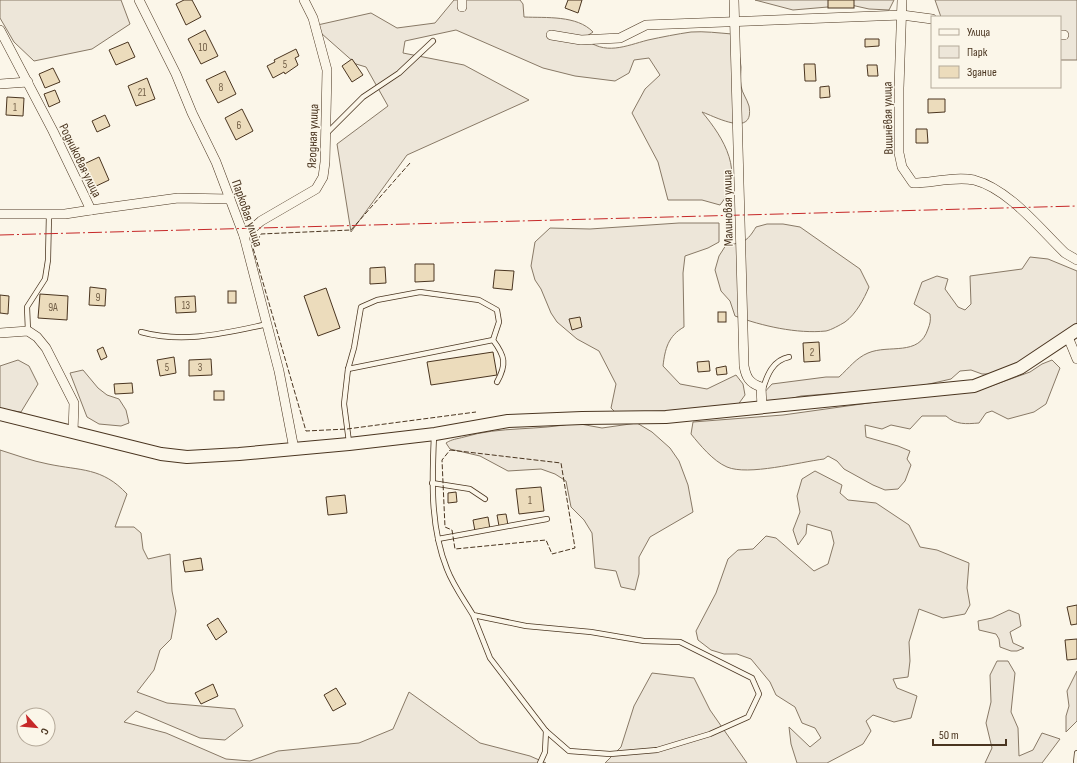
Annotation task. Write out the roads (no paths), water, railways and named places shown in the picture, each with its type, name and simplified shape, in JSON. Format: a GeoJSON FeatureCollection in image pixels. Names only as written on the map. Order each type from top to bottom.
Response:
{"type":"FeatureCollection","features":[{"type":"Feature","properties":{"kind":"main road"},"geometry":{"type":"LineString","coordinates":[[0,414],[137,449],[187,456],[294,449],[434,434],[508,421],[666,417],[974,386],[1020,368],[1072,333]]}},
{"type":"Feature","properties":{"kind":"street","name":"Парковая улица"},"geometry":{"type":"LineString","coordinates":[[139,0],[176,74],[192,113],[216,162],[244,236],[268,324],[294,449]]}},
{"type":"Feature","properties":{"kind":"street","name":"Ягодная улица"},"geometry":{"type":"LineString","coordinates":[[244,236],[262,221],[316,189],[323,177],[326,134],[326,70],[313,18],[304,0]]}},
{"type":"Feature","properties":{"kind":"street","name":"Малиновая улица"},"geometry":{"type":"LineString","coordinates":[[734,0],[736,22],[744,366],[746,377],[754,385],[761,388],[762,391]]}},
{"type":"Feature","properties":{"kind":"street","name":"Вишнёвая улица"},"geometry":{"type":"LineString","coordinates":[[902,0],[899,153],[902,167],[907,176],[913,184],[973,180],[990,186],[1003,194],[1065,252],[1077,260]]}},
{"type":"Feature","properties":{"kind":"street"},"geometry":{"type":"LineString","coordinates":[[551,35],[581,40],[620,38],[646,25],[902,15],[931,19]]}},
{"type":"Feature","properties":{"kind":"street","name":"Родниковая улица"},"geometry":{"type":"LineString","coordinates":[[0,30],[28,82],[91,210],[178,198],[230,199]]}},
{"type":"Feature","properties":{"kind":"street"},"geometry":{"type":"LineString","coordinates":[[0,84],[28,82]]}},
{"type":"Feature","properties":{"kind":"street"},"geometry":{"type":"LineString","coordinates":[[0,214],[49,214],[91,210]]}},
{"type":"Feature","properties":{"kind":"street"},"geometry":{"type":"LineString","coordinates":[[0,333],[28,331],[37,336],[46,348],[74,403],[73,432]]}},
{"type":"Feature","properties":{"kind":"street"},"geometry":{"type":"LineString","coordinates":[[1072,333],[1077,359]]}},
{"type":"Feature","properties":{"kind":"street"},"geometry":{"type":"LineString","coordinates":[[762,391],[762,407]]}},
{"type":"Feature","properties":{"kind":"lane"},"geometry":{"type":"LineString","coordinates":[[326,134],[363,97],[399,73],[433,41]]}},
{"type":"Feature","properties":{"kind":"lane"},"geometry":{"type":"LineString","coordinates":[[28,331],[27,307],[45,279],[48,260],[49,214]]}},
{"type":"Feature","properties":{"kind":"lane"},"geometry":{"type":"LineString","coordinates":[[349,444],[344,404],[348,369],[354,348],[361,307],[377,300],[420,292],[478,300],[497,310],[499,322],[493,340]]}},
{"type":"Feature","properties":{"kind":"lane"},"geometry":{"type":"LineString","coordinates":[[141,332],[161,338],[211,336],[268,324]]}},
{"type":"Feature","properties":{"kind":"lane"},"geometry":{"type":"LineString","coordinates":[[348,369],[493,340]]}},
{"type":"Feature","properties":{"kind":"lane"},"geometry":{"type":"LineString","coordinates":[[493,340],[501,351],[504,360],[503,371],[497,382]]}},
{"type":"Feature","properties":{"kind":"lane"},"geometry":{"type":"LineString","coordinates":[[762,391],[771,369],[777,363],[789,357]]}},
{"type":"Feature","properties":{"kind":"lane"},"geometry":{"type":"LineString","coordinates":[[434,434],[432,483],[438,539],[447,570],[473,615],[490,658],[546,731],[569,751],[610,754],[657,750],[710,734],[748,717],[759,694],[752,678],[680,642],[644,641],[591,632],[526,626],[473,615]]}},
{"type":"Feature","properties":{"kind":"lane"},"geometry":{"type":"LineString","coordinates":[[432,483],[470,489],[485,499]]}},
{"type":"Feature","properties":{"kind":"lane"},"geometry":{"type":"LineString","coordinates":[[438,539],[547,519]]}},
{"type":"Feature","properties":{"kind":"lane"},"geometry":{"type":"LineString","coordinates":[[540,763],[545,752],[546,731]]}},
{"type":"Feature","properties":{"kind":"lane"},"geometry":{"type":"LineString","coordinates":[[1076,763],[1077,753]]}}]}
